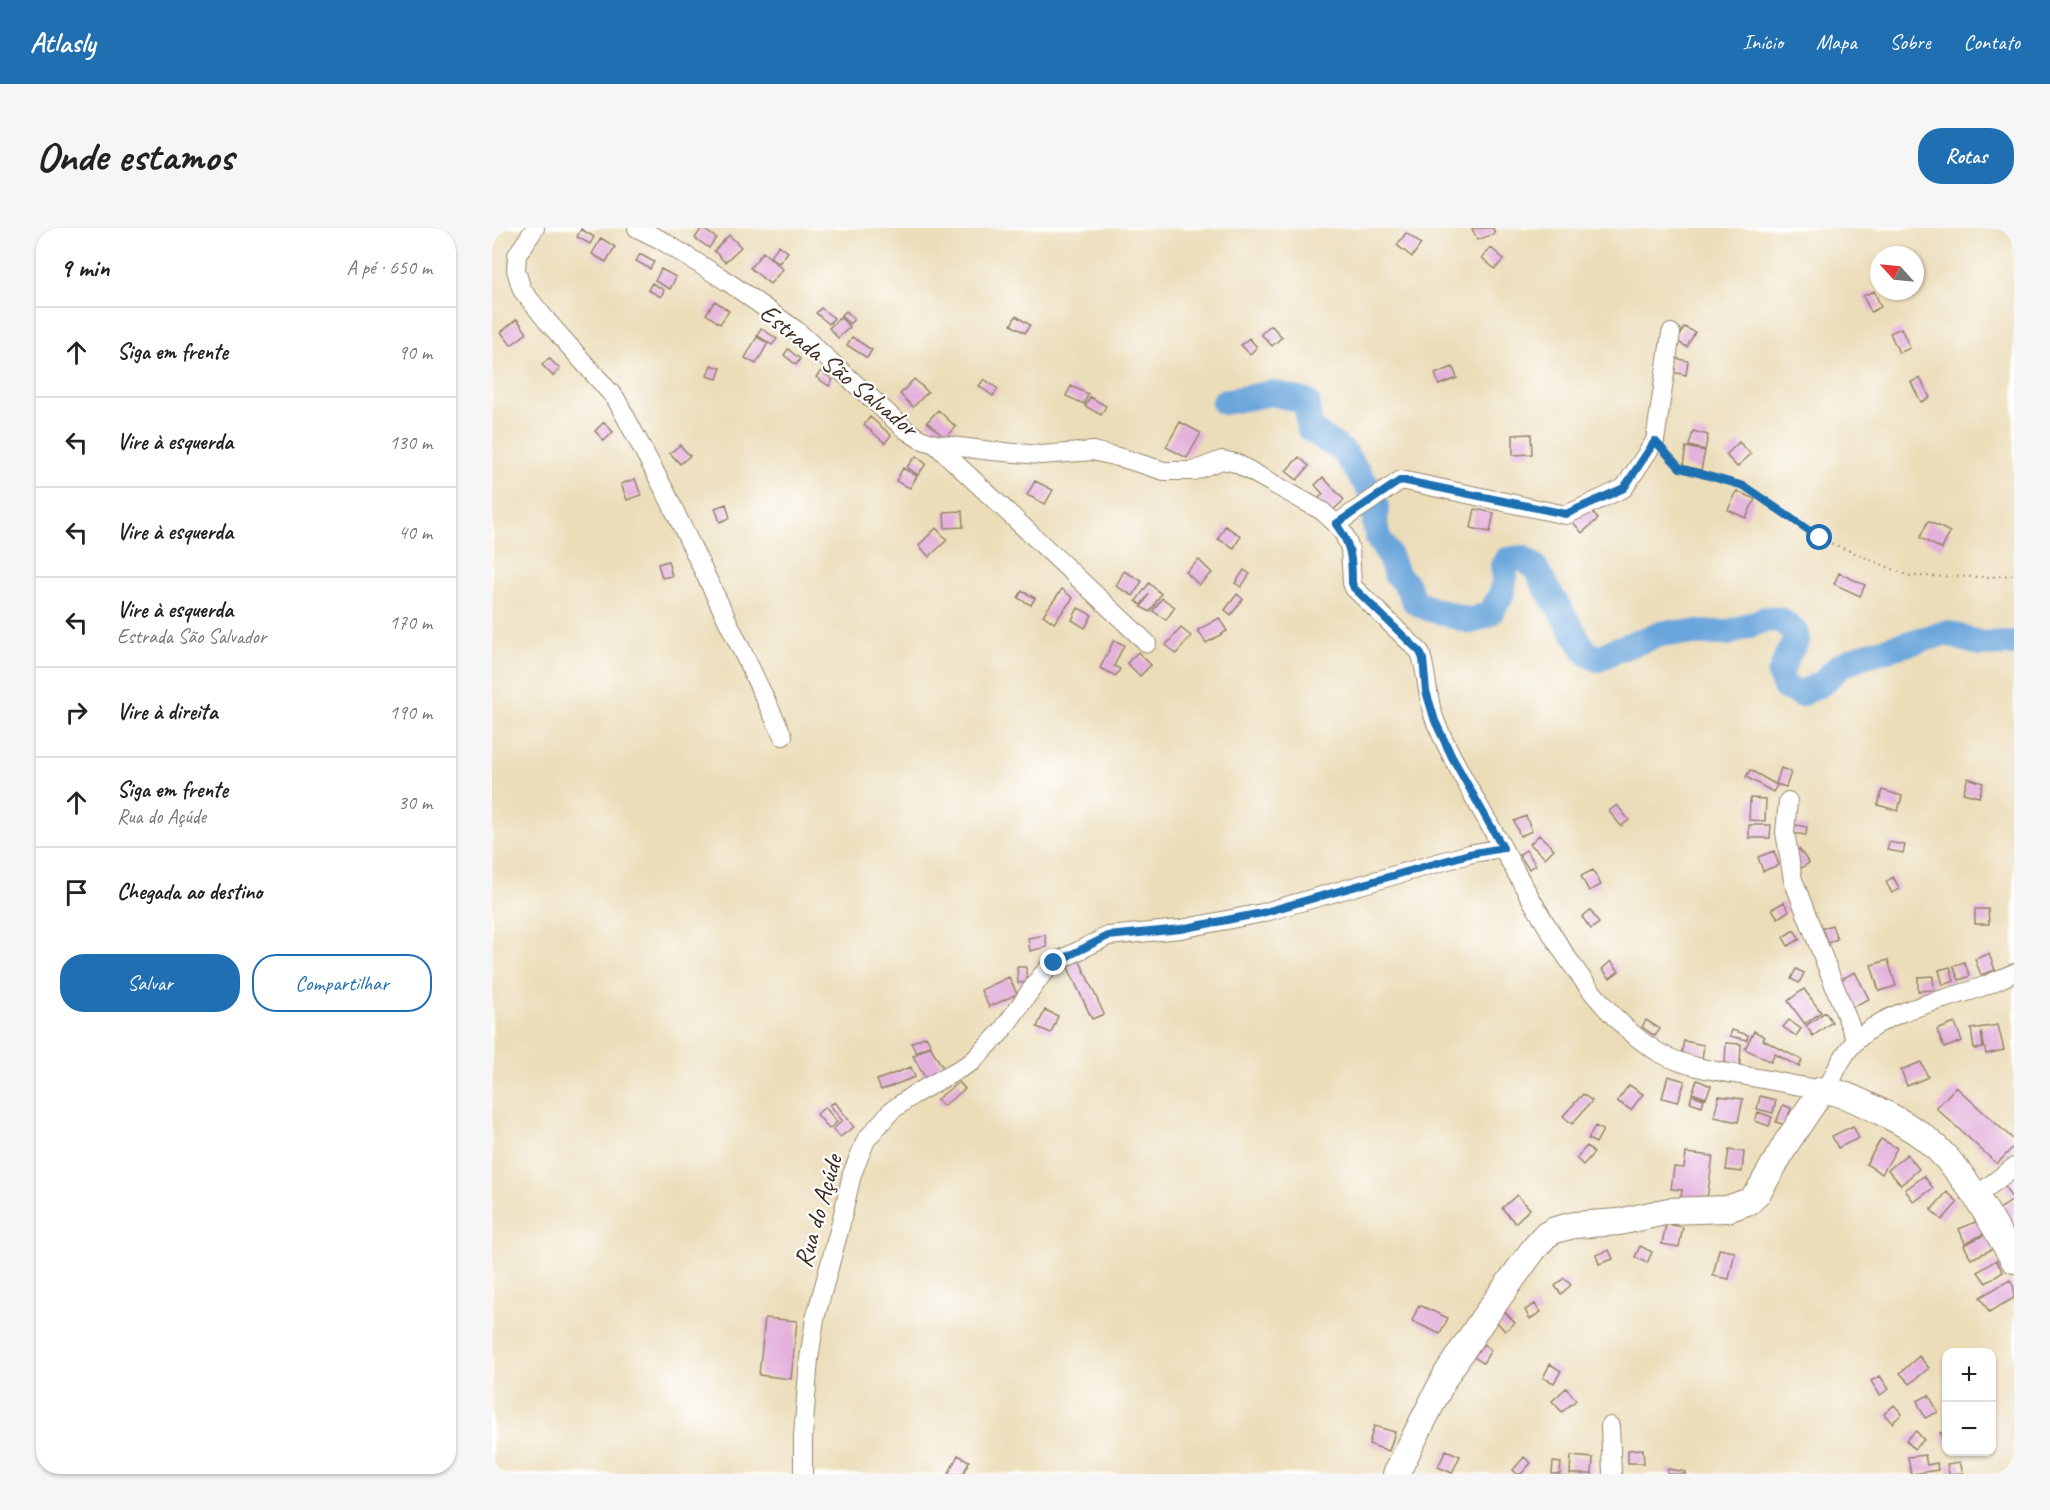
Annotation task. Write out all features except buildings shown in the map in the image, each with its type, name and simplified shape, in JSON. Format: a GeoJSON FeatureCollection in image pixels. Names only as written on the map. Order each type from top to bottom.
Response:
{"type":"FeatureCollection","features":[{"type":"Feature","properties":{"kind":"street"},"geometry":{"type":"LineString","coordinates":[[535,228],[517,255],[516,270],[522,290],[616,399],[665,491],[783,736]]}},
{"type":"Feature","properties":{"kind":"street","name":"Estrada São Salvador"},"geometry":{"type":"LineString","coordinates":[[637,228],[661,240],[728,282],[796,330],[906,430],[920,439],[935,444],[1041,455],[1093,452],[1164,471],[1183,472],[1222,460],[1236,463],[1322,511],[1344,534],[1350,549],[1354,588],[1420,652],[1423,659],[1426,691],[1435,721],[1452,757],[1556,940],[1585,983],[1626,1028],[1658,1052],[1681,1062],[1711,1070],[1849,1096],[1901,1122],[1925,1138],[1944,1156],[1976,1196],[2014,1260]]}},
{"type":"Feature","properties":{"kind":"street"},"geometry":{"type":"LineString","coordinates":[[1336,524],[1401,480],[1566,514],[1624,488],[1655,441],[1671,333]]}},
{"type":"Feature","properties":{"kind":"street"},"geometry":{"type":"LineString","coordinates":[[935,444],[1147,644]]}},
{"type":"Feature","properties":{"kind":"street"},"geometry":{"type":"LineString","coordinates":[[1788,801],[1785,832],[1793,880],[1856,1041]]}},
{"type":"Feature","properties":{"kind":"street","name":"Rua do Açúde"},"geometry":{"type":"LineString","coordinates":[[803,1474],[803,1426],[815,1318],[852,1174],[866,1140],[891,1111],[913,1095],[972,1062],[1001,1032],[1041,976],[1054,963],[1108,936],[1181,929],[1262,913],[1469,854],[1503,848]]}},
{"type":"Feature","properties":{"kind":"street"},"geometry":{"type":"LineString","coordinates":[[1396,1474],[1446,1375],[1483,1319],[1546,1235],[1574,1225],[1619,1222],[1669,1211],[1726,1209],[1750,1201],[1759,1191],[1787,1142],[1825,1090],[1838,1065],[1856,1041],[1874,1026],[1893,1017],[1984,986],[2014,973]]}},
{"type":"Feature","properties":{"kind":"street"},"geometry":{"type":"LineString","coordinates":[[1976,1196],[2014,1167]]}},
{"type":"Feature","properties":{"kind":"street"},"geometry":{"type":"LineString","coordinates":[[1610,1426],[1612,1474]]}},
{"type":"Feature","properties":{"kind":"path"},"geometry":{"type":"LineString","coordinates":[[1655,441],[1680,468],[1744,486],[1820,538],[1909,576],[1989,578],[2014,575]]}},
{"type":"Feature","properties":{"kind":"waterway"},"geometry":{"type":"LineString","coordinates":[[1224,402],[1272,393],[1307,402],[1309,428],[1344,452],[1372,493],[1376,505],[1375,524],[1378,538],[1388,553],[1396,574],[1406,584],[1415,602],[1430,609],[1471,621],[1490,613],[1501,596],[1505,576],[1503,566],[1507,560],[1522,558],[1535,567],[1586,652],[1598,659],[1615,650],[1664,633],[1728,633],[1766,619],[1780,620],[1795,632],[1797,640],[1788,654],[1780,675],[1785,687],[1800,694],[1824,682],[1839,666],[1862,656],[1946,633],[1981,644],[2014,643]]}},
{"type":"Feature","properties":{"kind":"route"},"geometry":{"type":"LineString","coordinates":[[1054,963],[1108,936],[1181,929],[1262,913],[1469,854],[1503,848],[1452,757],[1435,721],[1426,691],[1423,659],[1420,652],[1354,588],[1352,583],[1350,549],[1344,534],[1336,524],[1401,480],[1566,514],[1624,488],[1655,441],[1680,468],[1744,486],[1820,538]]}}]}
